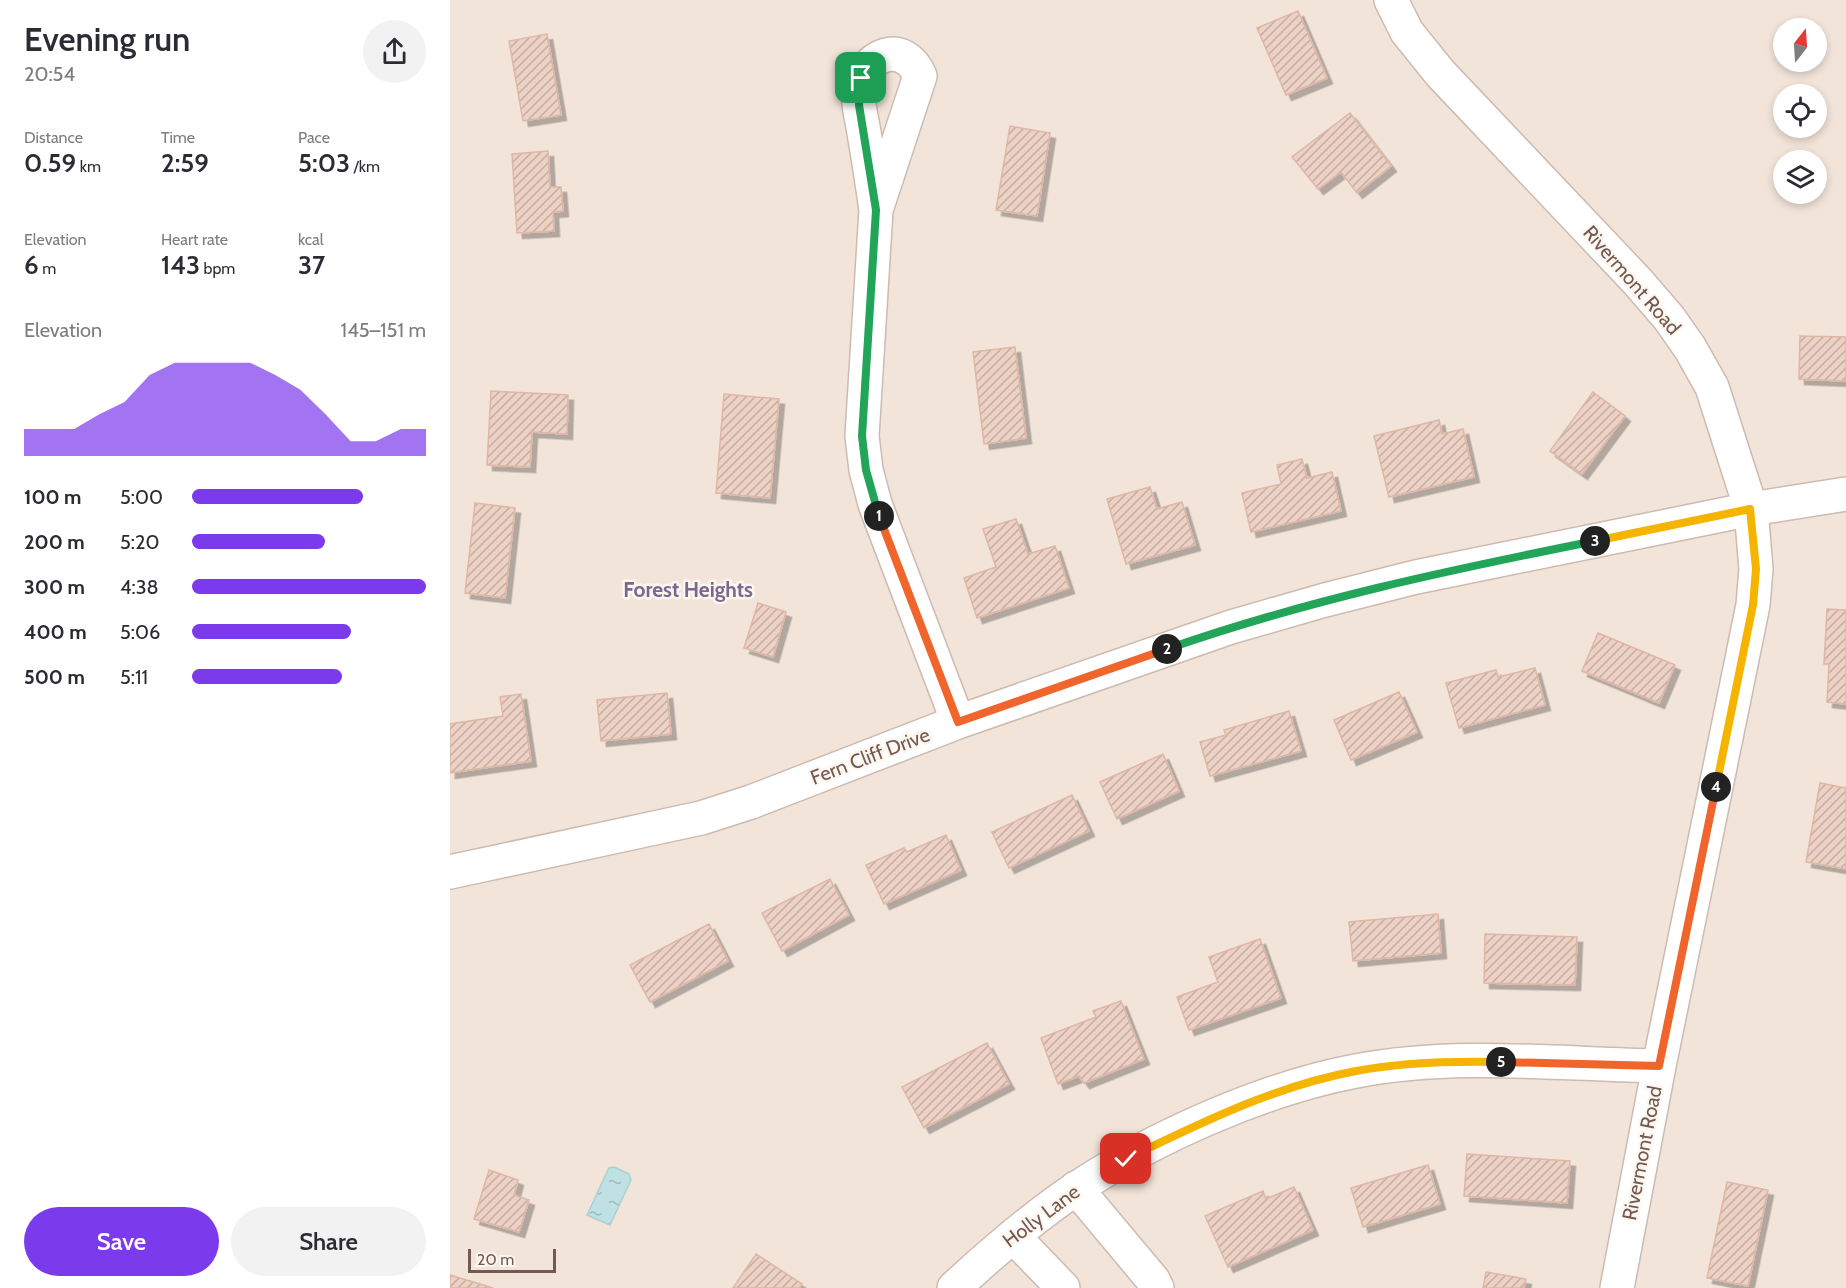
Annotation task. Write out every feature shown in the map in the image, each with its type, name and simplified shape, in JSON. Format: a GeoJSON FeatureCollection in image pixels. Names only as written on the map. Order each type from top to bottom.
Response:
{"type":"FeatureCollection","features":[{"type":"Feature","properties":{"kind":"street","name":"Rivermont Road"},"geometry":{"type":"LineString","coordinates":[[1391,0],[1407,32],[1440,73],[1669,318],[1712,387],[1750,509],[1756,569],[1753,605],[1659,1066],[1617,1288]]}},
{"type":"Feature","properties":{"kind":"street"},"geometry":{"type":"LineString","coordinates":[[876,210],[862,405],[862,436],[866,470],[875,504],[958,722]]}},
{"type":"Feature","properties":{"kind":"street","name":"Fern Cliff Drive"},"geometry":{"type":"LineString","coordinates":[[450,872],[701,818],[751,802],[958,722],[1231,627],[1325,600],[1416,577],[1750,509],[1846,494]]}},
{"type":"Feature","properties":{"kind":"street","name":"Holly Lane"},"geometry":{"type":"LineString","coordinates":[[954,1288],[1013,1236],[1076,1188],[1126,1159],[1251,1101],[1356,1071],[1457,1061],[1659,1066]]}},
{"type":"Feature","properties":{"kind":"street"},"geometry":{"type":"LineString","coordinates":[[1076,1188],[1153,1280],[1156,1288]]}},
{"type":"Feature","properties":{"kind":"street"},"geometry":{"type":"LineString","coordinates":[[1013,1236],[1063,1288]]}},
{"type":"Feature","properties":{"kind":"shaded area","name":"Forest Heights"},"geometry":{"type":"Polygon","coordinates":[[[450,0],[1846,0],[1846,1288],[450,1288],[450,0]]]}},
{"type":"Feature","properties":{"kind":"water"},"geometry":{"type":"Polygon","coordinates":[[[614,1167],[629,1174],[631,1180],[610,1225],[587,1215],[609,1168],[614,1167]]]}},
{"type":"Feature","properties":{"kind":"building"},"geometry":{"type":"Polygon","coordinates":[[[1298,11],[1327,78],[1286,95],[1257,28],[1298,11]]]}},
{"type":"Feature","properties":{"kind":"building"},"geometry":{"type":"Polygon","coordinates":[[[547,34],[561,115],[523,121],[509,41],[547,34]]]}},
{"type":"Feature","properties":{"kind":"building"},"geometry":{"type":"Polygon","coordinates":[[[1350,113],[1391,166],[1357,193],[1341,172],[1318,189],[1292,157],[1350,113]]]}},
{"type":"Feature","properties":{"kind":"building"},"geometry":{"type":"Polygon","coordinates":[[[1010,126],[1050,133],[1037,216],[996,210],[1010,126]]]}},
{"type":"Feature","properties":{"kind":"building"},"geometry":{"type":"Polygon","coordinates":[[[548,151],[550,187],[561,187],[563,211],[553,212],[554,231],[517,233],[512,154],[548,151]]]}},
{"type":"Feature","properties":{"kind":"building"},"geometry":{"type":"Polygon","coordinates":[[[1800,336],[1846,337],[1846,381],[1799,379],[1800,336]]]}},
{"type":"Feature","properties":{"kind":"building"},"geometry":{"type":"Polygon","coordinates":[[[1015,347],[1026,438],[984,444],[973,352],[1015,347]]]}},
{"type":"Feature","properties":{"kind":"building"},"geometry":{"type":"Polygon","coordinates":[[[491,391],[568,395],[567,434],[532,432],[530,467],[487,465],[491,391]]]}},
{"type":"Feature","properties":{"kind":"building"},"geometry":{"type":"Polygon","coordinates":[[[1593,392],[1625,416],[1582,474],[1550,451],[1593,392]]]}},
{"type":"Feature","properties":{"kind":"building"},"geometry":{"type":"Polygon","coordinates":[[[724,394],[779,399],[770,498],[716,493],[724,394]]]}},
{"type":"Feature","properties":{"kind":"building"},"geometry":{"type":"Polygon","coordinates":[[[1439,420],[1442,434],[1463,429],[1474,477],[1389,497],[1374,436],[1439,420]]]}},
{"type":"Feature","properties":{"kind":"building"},"geometry":{"type":"Polygon","coordinates":[[[1302,459],[1307,478],[1332,472],[1341,511],[1251,532],[1242,493],[1281,484],[1277,465],[1302,459]]]}},
{"type":"Feature","properties":{"kind":"building"},"geometry":{"type":"Polygon","coordinates":[[[1150,487],[1157,509],[1182,502],[1195,545],[1126,564],[1107,499],[1150,487]]]}},
{"type":"Feature","properties":{"kind":"building"},"geometry":{"type":"Polygon","coordinates":[[[475,503],[515,508],[505,598],[465,593],[475,503]]]}},
{"type":"Feature","properties":{"kind":"building"},"geometry":{"type":"Polygon","coordinates":[[[1016,519],[1028,554],[1055,546],[1069,588],[977,618],[964,578],[996,567],[983,529],[1016,519]]]}},
{"type":"Feature","properties":{"kind":"building"},"geometry":{"type":"Polygon","coordinates":[[[758,603],[786,612],[773,657],[744,648],[758,603]]]}},
{"type":"Feature","properties":{"kind":"building"},"geometry":{"type":"Polygon","coordinates":[[[1827,609],[1846,610],[1846,704],[1827,702],[1829,664],[1824,664],[1827,609]]]}},
{"type":"Feature","properties":{"kind":"building"},"geometry":{"type":"Polygon","coordinates":[[[1598,633],[1675,665],[1659,703],[1582,671],[1598,633]]]}},
{"type":"Feature","properties":{"kind":"building"},"geometry":{"type":"Polygon","coordinates":[[[1535,668],[1545,705],[1459,728],[1446,683],[1496,670],[1498,677],[1535,668]]]}},
{"type":"Feature","properties":{"kind":"building"},"geometry":{"type":"Polygon","coordinates":[[[1399,692],[1417,732],[1351,760],[1334,720],[1399,692]]]}},
{"type":"Feature","properties":{"kind":"building"},"geometry":{"type":"Polygon","coordinates":[[[667,693],[671,734],[601,741],[597,700],[667,693]]]}},
{"type":"Feature","properties":{"kind":"building"},"geometry":{"type":"Polygon","coordinates":[[[521,694],[531,761],[450,773],[450,724],[503,716],[500,697],[521,694]]]}},
{"type":"Feature","properties":{"kind":"building"},"geometry":{"type":"Polygon","coordinates":[[[1289,711],[1301,751],[1210,776],[1200,742],[1226,735],[1224,730],[1289,711]]]}},
{"type":"Feature","properties":{"kind":"building"},"geometry":{"type":"Polygon","coordinates":[[[1163,754],[1179,791],[1117,819],[1100,782],[1163,754]]]}},
{"type":"Feature","properties":{"kind":"building"},"geometry":{"type":"Polygon","coordinates":[[[1820,783],[1846,788],[1846,869],[1806,862],[1820,783]]]}},
{"type":"Feature","properties":{"kind":"building"},"geometry":{"type":"Polygon","coordinates":[[[1072,795],[1089,831],[1009,868],[992,832],[1072,795]]]}},
{"type":"Feature","properties":{"kind":"building"},"geometry":{"type":"Polygon","coordinates":[[[946,835],[961,870],[884,904],[866,865],[904,848],[907,852],[946,835]]]}},
{"type":"Feature","properties":{"kind":"building"},"geometry":{"type":"Polygon","coordinates":[[[830,879],[849,915],[782,951],[762,913],[830,879]]]}},
{"type":"Feature","properties":{"kind":"building"},"geometry":{"type":"Polygon","coordinates":[[[1438,914],[1441,953],[1353,961],[1349,922],[1438,914]]]}},
{"type":"Feature","properties":{"kind":"building"},"geometry":{"type":"Polygon","coordinates":[[[709,924],[728,961],[650,1002],[630,965],[709,924]]]}},
{"type":"Feature","properties":{"kind":"building"},"geometry":{"type":"Polygon","coordinates":[[[1485,934],[1577,937],[1575,985],[1484,983],[1485,934]]]}},
{"type":"Feature","properties":{"kind":"building"},"geometry":{"type":"Polygon","coordinates":[[[1260,939],[1281,998],[1189,1030],[1177,997],[1218,982],[1209,957],[1260,939]]]}},
{"type":"Feature","properties":{"kind":"building"},"geometry":{"type":"Polygon","coordinates":[[[1121,1001],[1144,1059],[1084,1083],[1079,1076],[1058,1084],[1041,1038],[1096,1017],[1093,1011],[1121,1001]]]}},
{"type":"Feature","properties":{"kind":"building"},"geometry":{"type":"Polygon","coordinates":[[[987,1043],[1009,1084],[924,1128],[902,1087],[987,1043]]]}},
{"type":"Feature","properties":{"kind":"building"},"geometry":{"type":"Polygon","coordinates":[[[1467,1154],[1570,1161],[1567,1203],[1464,1196],[1467,1154]]]}},
{"type":"Feature","properties":{"kind":"building"},"geometry":{"type":"Polygon","coordinates":[[[1428,1165],[1440,1204],[1363,1227],[1351,1188],[1428,1165]]]}},
{"type":"Feature","properties":{"kind":"building"},"geometry":{"type":"Polygon","coordinates":[[[489,1170],[518,1180],[514,1195],[529,1200],[519,1232],[474,1219],[489,1170]]]}},
{"type":"Feature","properties":{"kind":"building"},"geometry":{"type":"Polygon","coordinates":[[[1727,1182],[1768,1190],[1748,1286],[1707,1278],[1727,1182]]]}},
{"type":"Feature","properties":{"kind":"building"},"geometry":{"type":"Polygon","coordinates":[[[1294,1187],[1313,1230],[1228,1267],[1205,1216],[1263,1191],[1266,1199],[1294,1187]]]}},
{"type":"Feature","properties":{"kind":"building"},"geometry":{"type":"Polygon","coordinates":[[[756,1254],[802,1284],[799,1288],[733,1288],[756,1254]]]}},
{"type":"Feature","properties":{"kind":"building"},"geometry":{"type":"Polygon","coordinates":[[[1486,1272],[1526,1279],[1524,1288],[1483,1288],[1486,1272]]]}},
{"type":"Feature","properties":{"kind":"building"},"geometry":{"type":"Polygon","coordinates":[[[450,1275],[493,1288],[450,1288],[450,1275]]]}},
{"type":"Feature","properties":{"kind":"district","name":"Forest Heights"},"geometry":{"type":"Point","coordinates":[688,590]}},
{"type":"Feature","properties":{"kind":"route"},"geometry":{"type":"LineString","coordinates":[[861,78],[859,105],[876,210],[862,405],[862,436],[866,470],[875,504],[958,722],[1231,627],[1325,600],[1416,577],[1750,509],[1755,540],[1756,569],[1753,605],[1659,1066],[1457,1061],[1356,1071],[1251,1101],[1126,1159]]}}]}
